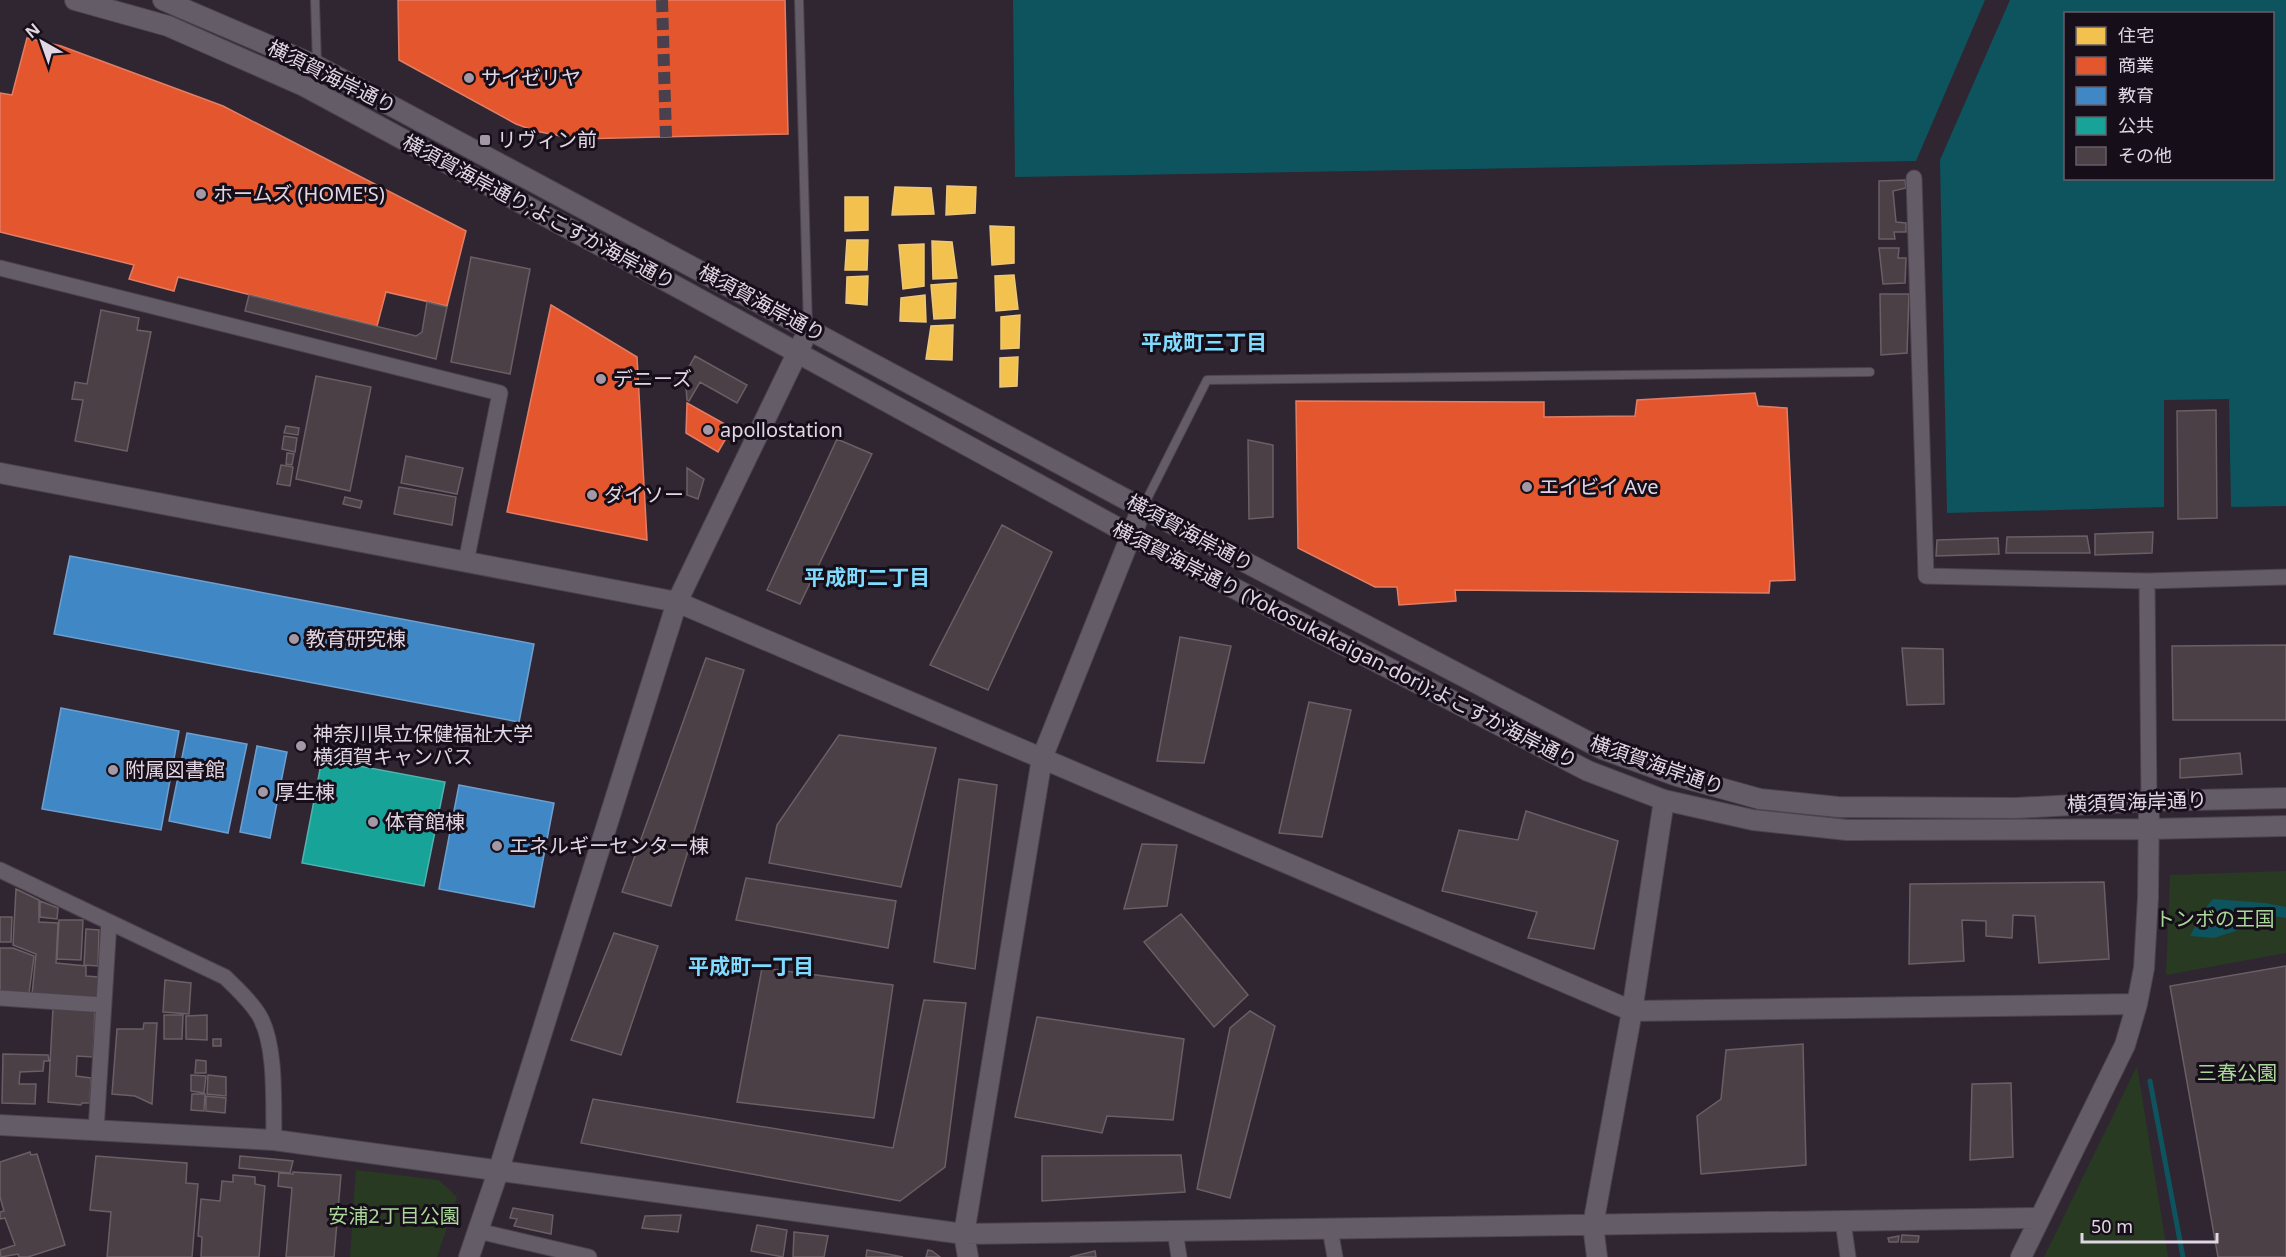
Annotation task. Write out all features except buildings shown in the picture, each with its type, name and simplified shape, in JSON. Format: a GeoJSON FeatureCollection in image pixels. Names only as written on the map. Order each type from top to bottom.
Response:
{"type":"FeatureCollection","features":[{"type":"Feature","properties":{"kind":"street","name":"横須賀海岸通り;よこすか海岸通り"},"geometry":{"type":"LineString","coordinates":[[75,0],[168,26],[304,86],[799,352]]}},
{"type":"Feature","properties":{"kind":"street","name":"横須賀海岸通り"},"geometry":{"type":"LineString","coordinates":[[163,0],[317,66],[1142,508],[1602,749],[1677,776],[1760,799],[1839,807],[2016,808],[2149,801],[2286,798]]}},
{"type":"Feature","properties":{"kind":"street"},"geometry":{"type":"LineString","coordinates":[[1914,178],[1926,576],[2147,581],[2286,577]]}},
{"type":"Feature","properties":{"kind":"street"},"geometry":{"type":"LineString","coordinates":[[0,268],[500,393],[466,562]]}},
{"type":"Feature","properties":{"kind":"street"},"geometry":{"type":"LineString","coordinates":[[469,1257],[499,1169],[677,602],[799,352],[808,328]]}},
{"type":"Feature","properties":{"kind":"street","name":"横須賀海岸通り (Yokosukakaigan-dori);よこすか海岸通り"},"geometry":{"type":"LineString","coordinates":[[799,352],[1131,535],[1588,771],[1664,800],[1753,820],[1846,830],[2150,830],[2286,826]]}},
{"type":"Feature","properties":{"kind":"street"},"geometry":{"type":"LineString","coordinates":[[0,473],[677,602],[1632,1011],[2137,1004]]}},
{"type":"Feature","properties":{"kind":"street"},"geometry":{"type":"LineString","coordinates":[[968,1257],[964,1234],[1042,758],[1142,508]]}},
{"type":"Feature","properties":{"kind":"street"},"geometry":{"type":"LineString","coordinates":[[2021,1257],[2125,1045],[2137,1004],[2144,968],[2150,830],[2147,581]]}},
{"type":"Feature","properties":{"kind":"street"},"geometry":{"type":"LineString","coordinates":[[1597,1257],[1593,1225],[1632,1011],[1664,800]]}},
{"type":"Feature","properties":{"kind":"street"},"geometry":{"type":"LineString","coordinates":[[0,870],[225,977],[244,994],[260,1016],[270,1044],[274,1140]]}},
{"type":"Feature","properties":{"kind":"street"},"geometry":{"type":"LineString","coordinates":[[96,1130],[109,922]]}},
{"type":"Feature","properties":{"kind":"street"},"geometry":{"type":"LineString","coordinates":[[0,998],[104,1005]]}},
{"type":"Feature","properties":{"kind":"street"},"geometry":{"type":"LineString","coordinates":[[0,1125],[274,1140],[964,1234],[2040,1218]]}},
{"type":"Feature","properties":{"kind":"street"},"geometry":{"type":"LineString","coordinates":[[1843,1221],[1848,1257]]}},
{"type":"Feature","properties":{"kind":"street"},"geometry":{"type":"LineString","coordinates":[[1330,1229],[1335,1257]]}},
{"type":"Feature","properties":{"kind":"street"},"geometry":{"type":"LineString","coordinates":[[478,1231],[589,1257]]}},
{"type":"Feature","properties":{"kind":"street"},"geometry":{"type":"LineString","coordinates":[[1175,1231],[1179,1257]]}},
{"type":"Feature","properties":{"kind":"lane"},"geometry":{"type":"LineString","coordinates":[[315,0],[317,66]]}},
{"type":"Feature","properties":{"kind":"lane"},"geometry":{"type":"LineString","coordinates":[[799,0],[808,328]]}},
{"type":"Feature","properties":{"kind":"lane"},"geometry":{"type":"LineString","coordinates":[[1142,508],[1207,380],[1870,372]]}},
{"type":"Feature","properties":{"kind":"green space","name":"トンボの王国"},"geometry":{"type":"Polygon","coordinates":[[[2286,871],[2286,953],[2166,975],[2170,875],[2286,871]]]}},
{"type":"Feature","properties":{"kind":"green space","name":"三春公園"},"geometry":{"type":"Polygon","coordinates":[[[2137,1066],[2168,1257],[2044,1257],[2137,1066]]]}},
{"type":"Feature","properties":{"kind":"green space","name":"安浦2丁目公園"},"geometry":{"type":"Polygon","coordinates":[[[356,1170],[439,1180],[457,1197],[437,1257],[350,1257],[356,1170]]]}},
{"type":"Feature","properties":{"kind":"water"},"geometry":{"type":"Polygon","coordinates":[[[1013,0],[1985,0],[1916,161],[1015,177],[1013,0]]]}},
{"type":"Feature","properties":{"kind":"water"},"geometry":{"type":"Polygon","coordinates":[[[2010,0],[2286,0],[2286,506],[2231,507],[2229,399],[2164,400],[2164,507],[1947,513],[1940,160],[2010,0]]]}},
{"type":"Feature","properties":{"kind":"water"},"geometry":{"type":"Polygon","coordinates":[[[2213,899],[2286,907],[2286,918],[2267,915],[2257,924],[2214,938],[2190,936],[2203,911],[2213,899]]]}},
{"type":"Feature","properties":{"kind":"waterway"},"geometry":{"type":"LineString","coordinates":[[2150,1081],[2183,1257]]}},
{"type":"Feature","properties":{"kind":"tunnel"},"geometry":{"type":"LineString","coordinates":[[662,0],[666,137]]}},
{"type":"Feature","properties":{"kind":"place","name":"サイゼリヤ"},"geometry":{"type":"Point","coordinates":[469,78]}},
{"type":"Feature","properties":{"kind":"place","name":"リヴィン前"},"geometry":{"type":"Point","coordinates":[485,140]}},
{"type":"Feature","properties":{"kind":"place","name":"ホームズ (HOME'S)"},"geometry":{"type":"Point","coordinates":[201,194]}},
{"type":"Feature","properties":{"kind":"place","name":"デニーズ"},"geometry":{"type":"Point","coordinates":[601,379]}},
{"type":"Feature","properties":{"kind":"place","name":"apollostation"},"geometry":{"type":"Point","coordinates":[708,430]}},
{"type":"Feature","properties":{"kind":"place","name":"エイビイ Ave"},"geometry":{"type":"Point","coordinates":[1527,487]}},
{"type":"Feature","properties":{"kind":"place","name":"ダイソー"},"geometry":{"type":"Point","coordinates":[592,495]}},
{"type":"Feature","properties":{"kind":"place","name":"教育研究棟"},"geometry":{"type":"Point","coordinates":[294,639]}},
{"type":"Feature","properties":{"kind":"place","name":"神奈川県立保健福祉大学 横須賀キャンパス"},"geometry":{"type":"Point","coordinates":[301,746]}},
{"type":"Feature","properties":{"kind":"place","name":"附属図書館"},"geometry":{"type":"Point","coordinates":[113,770]}},
{"type":"Feature","properties":{"kind":"place","name":"厚生棟"},"geometry":{"type":"Point","coordinates":[263,792]}},
{"type":"Feature","properties":{"kind":"place","name":"体育館棟"},"geometry":{"type":"Point","coordinates":[373,822]}},
{"type":"Feature","properties":{"kind":"place","name":"エネルギーセンター棟"},"geometry":{"type":"Point","coordinates":[497,846]}},
{"type":"Feature","properties":{"kind":"district","name":"平成町三丁目"},"geometry":{"type":"Point","coordinates":[1204,343]}},
{"type":"Feature","properties":{"kind":"district","name":"平成町二丁目"},"geometry":{"type":"Point","coordinates":[867,578]}},
{"type":"Feature","properties":{"kind":"district","name":"平成町一丁目"},"geometry":{"type":"Point","coordinates":[751,967]}}]}
